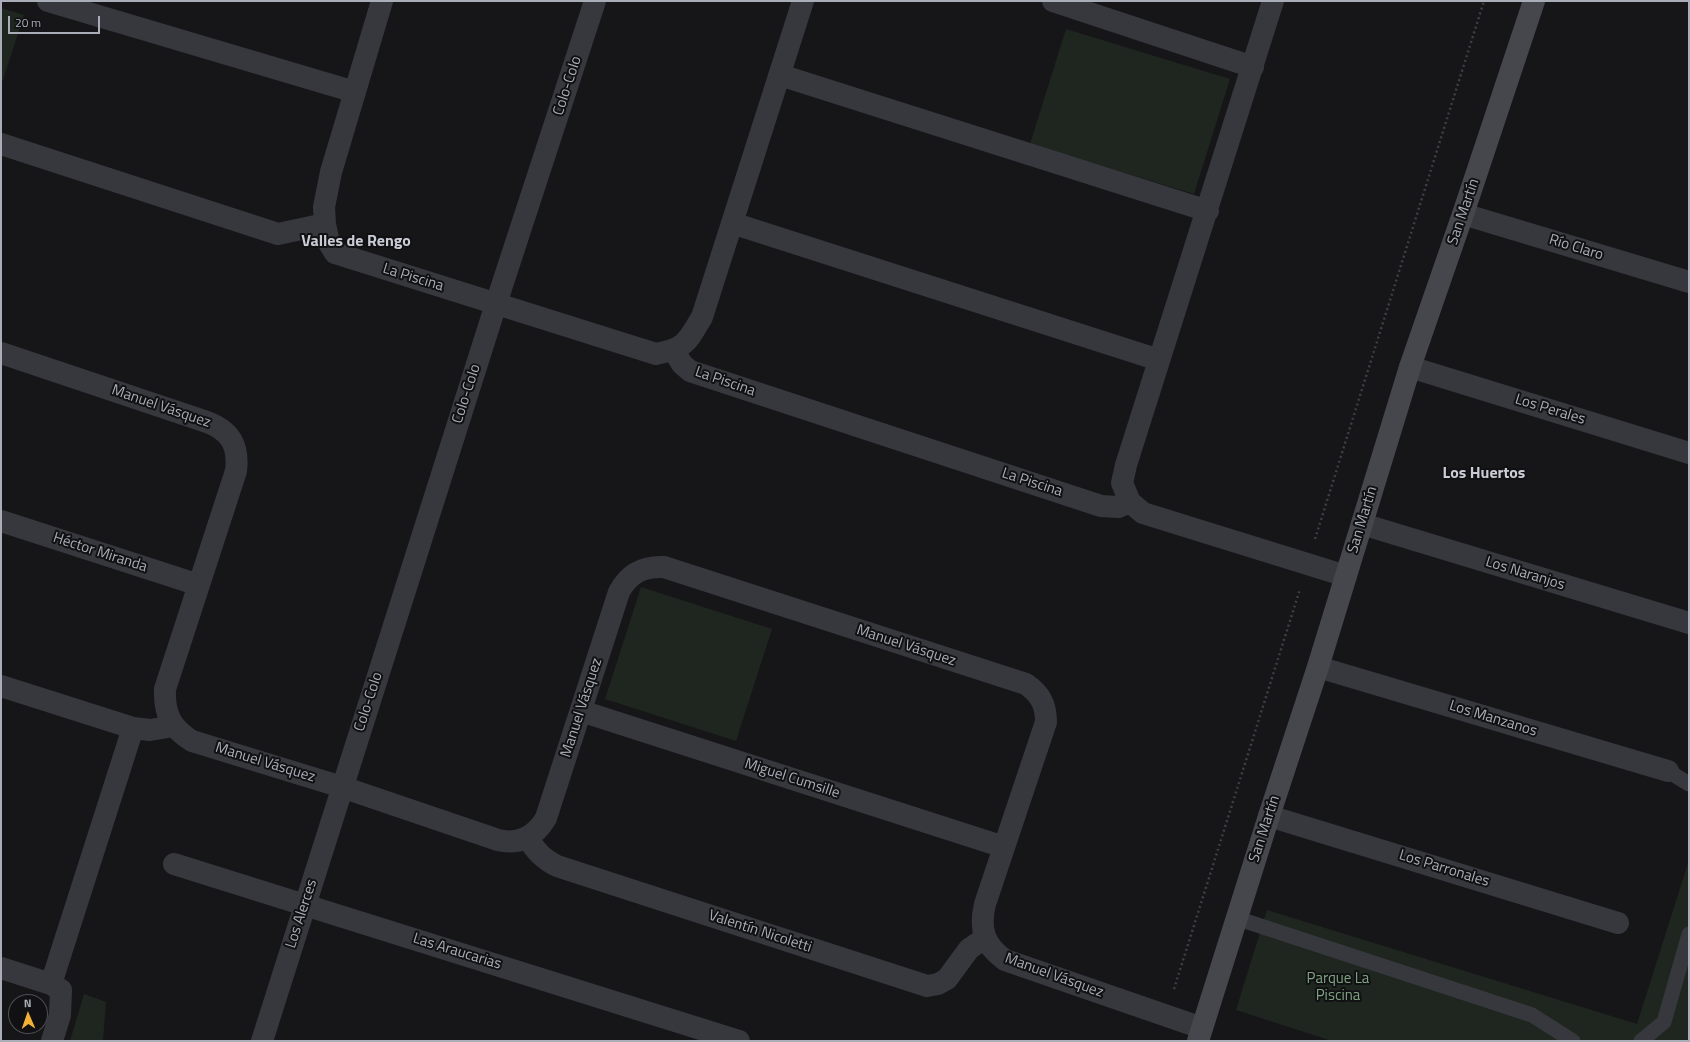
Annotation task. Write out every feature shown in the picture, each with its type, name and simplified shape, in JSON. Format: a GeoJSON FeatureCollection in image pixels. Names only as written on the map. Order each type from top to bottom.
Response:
{"type":"FeatureCollection","features":[{"type":"Feature","properties":{"kind":"street"},"geometry":{"type":"LineString","coordinates":[[48,1],[355,92]]}},
{"type":"Feature","properties":{"kind":"street","name":"La Piscina"},"geometry":{"type":"LineString","coordinates":[[382,1],[331,172],[324,207],[325,224],[329,244],[335,253],[656,354],[674,350],[682,364],[690,371],[698,374],[1101,506],[1118,507],[1130,502]]}},
{"type":"Feature","properties":{"kind":"street","name":"Colo-Colo"},"geometry":{"type":"LineString","coordinates":[[342,787],[496,304],[596,1]]}},
{"type":"Feature","properties":{"kind":"street"},"geometry":{"type":"LineString","coordinates":[[674,350],[687,341],[702,317],[803,1]]}},
{"type":"Feature","properties":{"kind":"street"},"geometry":{"type":"LineString","coordinates":[[1053,1],[1253,67]]}},
{"type":"Feature","properties":{"kind":"street"},"geometry":{"type":"LineString","coordinates":[[1274,1],[1208,211],[1159,360],[1126,465],[1122,484],[1130,502],[1143,513],[1346,576]]}},
{"type":"Feature","properties":{"kind":"street","name":"San Martín"},"geometry":{"type":"LineString","coordinates":[[1200,1034],[1236,918],[1318,667],[1410,367],[1534,1]]}},
{"type":"Feature","properties":{"kind":"street"},"geometry":{"type":"LineString","coordinates":[[780,75],[1208,211]]}},
{"type":"Feature","properties":{"kind":"street"},"geometry":{"type":"LineString","coordinates":[[1,144],[278,234],[325,224]]}},
{"type":"Feature","properties":{"kind":"street","name":"Río Claro"},"geometry":{"type":"LineString","coordinates":[[1463,214],[1689,282]]}},
{"type":"Feature","properties":{"kind":"street"},"geometry":{"type":"LineString","coordinates":[[732,223],[1159,360]]}},
{"type":"Feature","properties":{"kind":"street","name":"Manuel Vásquez"},"geometry":{"type":"LineString","coordinates":[[1,353],[217,426],[225,431],[236,449],[238,460],[236,471],[165,689],[164,703],[168,716],[182,735],[192,741],[342,787],[498,840],[518,842],[528,838],[542,826],[546,818],[619,592],[630,576],[646,567],[664,567],[1026,684],[1034,690],[1044,704],[1046,722],[982,915],[982,927],[985,938],[990,947],[1005,960],[1166,1015],[1200,1034]]}},
{"type":"Feature","properties":{"kind":"street","name":"Los Perales"},"geometry":{"type":"LineString","coordinates":[[1410,367],[1689,453]]}},
{"type":"Feature","properties":{"kind":"street","name":"Héctor Miranda"},"geometry":{"type":"LineString","coordinates":[[1,522],[199,585]]}},
{"type":"Feature","properties":{"kind":"street","name":"Los Naranjos"},"geometry":{"type":"LineString","coordinates":[[1362,524],[1689,623]]}},
{"type":"Feature","properties":{"kind":"street","name":"Los Manzanos"},"geometry":{"type":"LineString","coordinates":[[1318,667],[1668,771]]}},
{"type":"Feature","properties":{"kind":"street"},"geometry":{"type":"LineString","coordinates":[[1,686],[133,728],[150,730],[174,726]]}},
{"type":"Feature","properties":{"kind":"street","name":"Miguel Cumsille"},"geometry":{"type":"LineString","coordinates":[[581,711],[1004,847]]}},
{"type":"Feature","properties":{"kind":"street"},"geometry":{"type":"LineString","coordinates":[[51,984],[133,728]]}},
{"type":"Feature","properties":{"kind":"street","name":"Los Alerces"},"geometry":{"type":"LineString","coordinates":[[262,1041],[342,787]]}},
{"type":"Feature","properties":{"kind":"street","name":"Los Parronales"},"geometry":{"type":"LineString","coordinates":[[1269,816],[1618,923]]}},
{"type":"Feature","properties":{"kind":"street","name":"Valentín Nicoletti"},"geometry":{"type":"LineString","coordinates":[[528,838],[538,854],[557,866],[927,986],[938,984],[947,979],[954,972],[960,960],[969,949],[985,938]]}},
{"type":"Feature","properties":{"kind":"street","name":"Las Araucarias"},"geometry":{"type":"LineString","coordinates":[[174,864],[739,1041]]}},
{"type":"Feature","properties":{"kind":"street"},"geometry":{"type":"LineString","coordinates":[[1,968],[51,984],[61,990],[60,1015],[52,1041]]}},
{"type":"Feature","properties":{"kind":"lane"},"geometry":{"type":"LineString","coordinates":[[1668,771],[1689,784]]}},
{"type":"Feature","properties":{"kind":"lane"},"geometry":{"type":"LineString","coordinates":[[1236,918],[1532,1015],[1573,1041]]}},
{"type":"Feature","properties":{"kind":"lane"},"geometry":{"type":"LineString","coordinates":[[1641,1041],[1664,1022],[1689,934]]}},
{"type":"Feature","properties":{"kind":"path"},"geometry":{"type":"LineString","coordinates":[[1166,1015],[1484,1]]}},
{"type":"Feature","properties":{"kind":"green space"},"geometry":{"type":"Polygon","coordinates":[[[1,8],[24,15],[1,86],[1,8]]]}},
{"type":"Feature","properties":{"kind":"green space"},"geometry":{"type":"Polygon","coordinates":[[[1066,29],[1230,79],[1194,194],[1030,144],[1066,29]]]}},
{"type":"Feature","properties":{"kind":"green space"},"geometry":{"type":"Polygon","coordinates":[[[641,587],[772,629],[736,741],[605,699],[641,587]]]}},
{"type":"Feature","properties":{"kind":"green space","name":"Parque La Piscina"},"geometry":{"type":"Polygon","coordinates":[[[1689,860],[1689,1041],[1332,1041],[1236,1010],[1267,910],[1637,1024],[1689,860]]]}},
{"type":"Feature","properties":{"kind":"green space"},"geometry":{"type":"Polygon","coordinates":[[[84,994],[106,1002],[103,1041],[70,1041],[84,994]]]}},
{"type":"Feature","properties":{"kind":"district","name":"Valles de Rengo"},"geometry":{"type":"Point","coordinates":[356,242]}},
{"type":"Feature","properties":{"kind":"district","name":"Los Huertos"},"geometry":{"type":"Point","coordinates":[1484,474]}}]}
